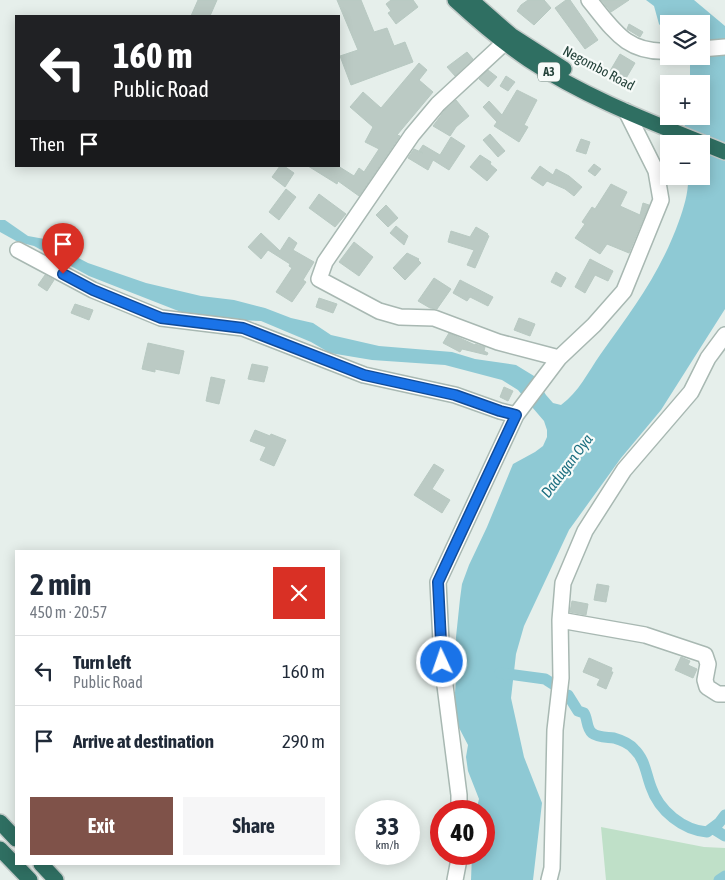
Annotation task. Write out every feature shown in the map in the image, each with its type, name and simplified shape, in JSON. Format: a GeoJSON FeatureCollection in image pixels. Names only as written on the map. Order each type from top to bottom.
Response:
{"type":"FeatureCollection","features":[{"type":"Feature","properties":{"kind":"highway","name":"Negombo Road"},"geometry":{"type":"LineString","coordinates":[[455,0],[504,43],[558,77],[597,98],[626,111],[725,142]]}},
{"type":"Feature","properties":{"kind":"highway","name":"Negombo Road"},"geometry":{"type":"LineString","coordinates":[[471,0],[511,35],[557,65],[658,120],[725,152]]}},
{"type":"Feature","properties":{"kind":"highway"},"geometry":{"type":"LineString","coordinates":[[0,822],[15,838]]}},
{"type":"Feature","properties":{"kind":"highway"},"geometry":{"type":"LineString","coordinates":[[0,849],[15,864]]}},
{"type":"Feature","properties":{"kind":"highway"},"geometry":{"type":"LineString","coordinates":[[15,865],[30,880]]}},
{"type":"Feature","properties":{"kind":"highway"},"geometry":{"type":"LineString","coordinates":[[41,865],[56,880]]}},
{"type":"Feature","properties":{"kind":"street"},"geometry":{"type":"LineString","coordinates":[[589,0],[620,37],[640,49],[660,51]]}},
{"type":"Feature","properties":{"kind":"street"},"geometry":{"type":"LineString","coordinates":[[504,43],[438,104],[412,135],[325,262],[319,279],[379,310],[400,317],[434,318],[498,342],[559,358]]}},
{"type":"Feature","properties":{"kind":"street"},"geometry":{"type":"LineString","coordinates":[[710,48],[725,47]]}},
{"type":"Feature","properties":{"kind":"street"},"geometry":{"type":"LineString","coordinates":[[459,800],[442,662],[438,582],[520,410],[559,358],[594,325],[624,291],[661,200],[656,171],[626,111]]}},
{"type":"Feature","properties":{"kind":"street"},"geometry":{"type":"LineString","coordinates":[[18,250],[93,290],[161,318],[243,328],[364,375],[455,395],[500,411],[520,410]]}},
{"type":"Feature","properties":{"kind":"street"},"geometry":{"type":"LineString","coordinates":[[549,880],[552,868],[555,730],[561,678],[560,620],[563,584],[585,531],[624,470],[691,392],[708,358],[725,334]]}},
{"type":"Feature","properties":{"kind":"street"},"geometry":{"type":"LineString","coordinates":[[560,620],[646,636],[705,655],[708,664],[705,680],[707,686],[718,694],[725,694]]}},
{"type":"Feature","properties":{"kind":"street"},"geometry":{"type":"LineString","coordinates":[[455,880],[458,865]]}},
{"type":"Feature","properties":{"kind":"green space"},"geometry":{"type":"Polygon","coordinates":[[[601,827],[704,847],[725,848],[725,880],[606,880],[601,827]]]}},
{"type":"Feature","properties":{"kind":"water","name":"Dadugan Oya"},"geometry":{"type":"Polygon","coordinates":[[[646,0],[694,0],[725,26],[725,309],[661,410],[621,458],[569,530],[524,626],[516,654],[511,698],[524,757],[542,803],[533,880],[471,880],[472,865],[495,865],[495,800],[479,800],[468,771],[466,757],[468,745],[456,722],[454,704],[457,669],[456,637],[462,584],[513,464],[543,446],[547,437],[544,421],[518,390],[502,380],[445,365],[372,360],[330,353],[311,342],[261,321],[238,320],[181,312],[89,276],[34,246],[18,242],[0,232],[0,220],[5,220],[28,236],[50,240],[65,251],[88,263],[146,283],[265,308],[291,318],[313,323],[331,335],[379,346],[452,352],[475,359],[516,365],[534,376],[553,403],[561,405],[578,388],[654,275],[679,221],[688,185],[710,185],[710,135],[685,135],[685,125],[710,125],[710,75],[690,75],[690,65],[710,65],[710,15],[660,15],[660,25],[654,6],[646,0]]]}},
{"type":"Feature","properties":{"kind":"building"},"geometry":{"type":"Polygon","coordinates":[[[198,0],[217,0],[210,15],[191,15],[198,0]]]}},
{"type":"Feature","properties":{"kind":"building"},"geometry":{"type":"Polygon","coordinates":[[[337,0],[361,0],[374,32],[387,28],[394,46],[405,42],[413,62],[351,85],[340,56],[358,50],[337,0]]]}},
{"type":"Feature","properties":{"kind":"building"},"geometry":{"type":"Polygon","coordinates":[[[391,0],[413,0],[418,7],[396,24],[388,13],[391,11],[386,4],[391,0]]]}},
{"type":"Feature","properties":{"kind":"building"},"geometry":{"type":"Polygon","coordinates":[[[528,0],[544,0],[551,8],[534,25],[517,11],[528,0]]]}},
{"type":"Feature","properties":{"kind":"building"},"geometry":{"type":"Polygon","coordinates":[[[566,0],[570,0],[598,40],[585,49],[555,8],[566,0]]]}},
{"type":"Feature","properties":{"kind":"building"},"geometry":{"type":"Polygon","coordinates":[[[601,0],[629,0],[611,12],[601,0]]]}},
{"type":"Feature","properties":{"kind":"building"},"geometry":{"type":"Polygon","coordinates":[[[629,24],[643,32],[640,37],[627,29],[629,24]]]}},
{"type":"Feature","properties":{"kind":"building"},"geometry":{"type":"Polygon","coordinates":[[[467,52],[473,59],[455,76],[447,67],[467,52]]]}},
{"type":"Feature","properties":{"kind":"building"},"geometry":{"type":"Polygon","coordinates":[[[620,54],[635,63],[625,80],[610,71],[620,54]]]}},
{"type":"Feature","properties":{"kind":"building"},"geometry":{"type":"Polygon","coordinates":[[[419,63],[427,70],[419,80],[433,92],[397,135],[400,136],[359,196],[338,181],[337,184],[310,167],[340,167],[354,176],[359,168],[364,172],[379,149],[365,142],[373,127],[350,107],[363,92],[381,108],[419,63]]]}},
{"type":"Feature","properties":{"kind":"building"},"geometry":{"type":"Polygon","coordinates":[[[488,70],[497,77],[488,87],[479,79],[488,70]]]}},
{"type":"Feature","properties":{"kind":"building"},"geometry":{"type":"Polygon","coordinates":[[[506,76],[515,82],[508,91],[500,86],[506,76]]]}},
{"type":"Feature","properties":{"kind":"building"},"geometry":{"type":"Polygon","coordinates":[[[517,90],[537,100],[524,125],[528,127],[519,142],[494,126],[497,122],[483,107],[489,101],[502,115],[517,90]]]}},
{"type":"Feature","properties":{"kind":"building"},"geometry":{"type":"Polygon","coordinates":[[[456,100],[469,116],[456,127],[450,136],[433,126],[445,110],[456,100]]]}},
{"type":"Feature","properties":{"kind":"building"},"geometry":{"type":"Polygon","coordinates":[[[490,134],[505,151],[498,157],[483,140],[490,134]]]}},
{"type":"Feature","properties":{"kind":"building"},"geometry":{"type":"Polygon","coordinates":[[[451,137],[465,146],[449,170],[433,160],[428,170],[408,158],[414,149],[423,153],[419,151],[423,145],[440,155],[451,137]]]}},
{"type":"Feature","properties":{"kind":"building"},"geometry":{"type":"Polygon","coordinates":[[[581,139],[590,142],[586,154],[576,151],[581,139]]]}},
{"type":"Feature","properties":{"kind":"building"},"geometry":{"type":"Polygon","coordinates":[[[480,155],[491,162],[490,164],[497,170],[487,181],[470,167],[480,155]]]}},
{"type":"Feature","properties":{"kind":"building"},"geometry":{"type":"Polygon","coordinates":[[[594,164],[601,169],[595,176],[588,171],[594,164]]]}},
{"type":"Feature","properties":{"kind":"building"},"geometry":{"type":"Polygon","coordinates":[[[540,166],[553,175],[556,169],[569,176],[582,187],[574,196],[565,189],[547,181],[543,186],[531,178],[540,166]]]}},
{"type":"Feature","properties":{"kind":"building"},"geometry":{"type":"Polygon","coordinates":[[[279,167],[285,167],[294,173],[285,187],[272,177],[279,167]]]}},
{"type":"Feature","properties":{"kind":"building"},"geometry":{"type":"Polygon","coordinates":[[[611,184],[627,192],[620,206],[640,215],[643,203],[649,205],[629,253],[607,244],[600,254],[575,238],[585,224],[582,222],[592,207],[595,209],[611,184]]]}},
{"type":"Feature","properties":{"kind":"building"},"geometry":{"type":"Polygon","coordinates":[[[286,189],[296,197],[279,220],[269,212],[286,189]]]}},
{"type":"Feature","properties":{"kind":"building"},"geometry":{"type":"Polygon","coordinates":[[[319,194],[346,214],[335,227],[309,208],[319,194]]]}},
{"type":"Feature","properties":{"kind":"building"},"geometry":{"type":"Polygon","coordinates":[[[386,205],[398,218],[388,227],[376,215],[386,205]]]}},
{"type":"Feature","properties":{"kind":"building"},"geometry":{"type":"Polygon","coordinates":[[[396,226],[408,236],[404,245],[390,233],[396,226]]]}},
{"type":"Feature","properties":{"kind":"building"},"geometry":{"type":"Polygon","coordinates":[[[476,227],[489,236],[475,268],[467,265],[474,250],[448,242],[451,231],[470,237],[476,227]]]}},
{"type":"Feature","properties":{"kind":"building"},"geometry":{"type":"Polygon","coordinates":[[[261,233],[280,251],[289,237],[297,243],[293,250],[314,262],[303,280],[306,282],[292,302],[276,292],[292,268],[289,266],[290,264],[268,250],[261,259],[248,247],[261,233]]]}},
{"type":"Feature","properties":{"kind":"building"},"geometry":{"type":"Polygon","coordinates":[[[354,242],[373,257],[359,276],[339,262],[354,242]]]}},
{"type":"Feature","properties":{"kind":"building"},"geometry":{"type":"Polygon","coordinates":[[[407,253],[419,259],[421,263],[405,280],[393,268],[407,253]]]}},
{"type":"Feature","properties":{"kind":"building"},"geometry":{"type":"Polygon","coordinates":[[[590,259],[613,271],[608,281],[595,275],[585,293],[575,287],[590,259]]]}},
{"type":"Feature","properties":{"kind":"building"},"geometry":{"type":"Polygon","coordinates":[[[556,272],[566,278],[561,287],[551,282],[556,272]]]}},
{"type":"Feature","properties":{"kind":"building"},"geometry":{"type":"Polygon","coordinates":[[[45,275],[54,280],[47,291],[38,285],[45,275]]]}},
{"type":"Feature","properties":{"kind":"building"},"geometry":{"type":"Polygon","coordinates":[[[434,278],[451,289],[437,309],[430,308],[418,301],[434,278]]]}},
{"type":"Feature","properties":{"kind":"building"},"geometry":{"type":"Polygon","coordinates":[[[460,280],[493,297],[488,306],[470,297],[467,301],[453,293],[460,280]]]}},
{"type":"Feature","properties":{"kind":"building"},"geometry":{"type":"Polygon","coordinates":[[[319,298],[337,304],[333,313],[316,307],[319,298]]]}},
{"type":"Feature","properties":{"kind":"building"},"geometry":{"type":"Polygon","coordinates":[[[75,304],[93,310],[89,320],[71,313],[75,304]]]}},
{"type":"Feature","properties":{"kind":"building"},"geometry":{"type":"Polygon","coordinates":[[[519,318],[535,324],[530,336],[514,330],[519,318]]]}},
{"type":"Feature","properties":{"kind":"building"},"geometry":{"type":"Polygon","coordinates":[[[449,333],[475,345],[485,347],[484,351],[488,353],[487,355],[462,349],[460,352],[443,343],[449,333]]]}},
{"type":"Feature","properties":{"kind":"building"},"geometry":{"type":"Polygon","coordinates":[[[148,343],[184,351],[179,374],[155,369],[155,372],[142,369],[148,343]]]}},
{"type":"Feature","properties":{"kind":"building"},"geometry":{"type":"Polygon","coordinates":[[[252,364],[268,367],[264,382],[248,379],[252,364]]]}},
{"type":"Feature","properties":{"kind":"building"},"geometry":{"type":"Polygon","coordinates":[[[211,377],[225,380],[219,404],[206,401],[211,377]]]}},
{"type":"Feature","properties":{"kind":"building"},"geometry":{"type":"Polygon","coordinates":[[[504,387],[513,391],[508,401],[500,397],[504,387]]]}},
{"type":"Feature","properties":{"kind":"building"},"geometry":{"type":"Polygon","coordinates":[[[255,430],[286,440],[274,466],[260,460],[266,447],[250,441],[255,430]]]}},
{"type":"Feature","properties":{"kind":"building"},"geometry":{"type":"Polygon","coordinates":[[[434,464],[444,470],[432,489],[450,500],[442,513],[414,495],[434,464]]]}},
{"type":"Feature","properties":{"kind":"building"},"geometry":{"type":"Polygon","coordinates":[[[597,584],[609,586],[606,602],[594,600],[597,584]]]}},
{"type":"Feature","properties":{"kind":"building"},"geometry":{"type":"Polygon","coordinates":[[[572,601],[588,604],[586,615],[570,612],[572,601]]]}},
{"type":"Feature","properties":{"kind":"building"},"geometry":{"type":"Polygon","coordinates":[[[681,657],[690,661],[688,665],[697,669],[693,678],[675,670],[681,657]]]}},
{"type":"Feature","properties":{"kind":"building"},"geometry":{"type":"Polygon","coordinates":[[[589,658],[612,668],[611,672],[613,672],[606,689],[597,685],[600,679],[583,672],[589,658]]]}},
{"type":"Feature","properties":{"kind":"waterway"},"geometry":{"type":"LineString","coordinates":[[500,673],[545,679],[556,686]]}},
{"type":"Feature","properties":{"kind":"waterway"},"geometry":{"type":"LineString","coordinates":[[568,695],[578,711],[584,713],[589,729],[594,735],[622,741],[630,745],[638,753],[655,796],[673,818],[689,828],[707,832],[719,823],[725,815]]}},
{"type":"Feature","properties":{"kind":"waterway"},"geometry":{"type":"LineString","coordinates":[[712,828],[725,836]]}},
{"type":"Feature","properties":{"kind":"waterway"},"geometry":{"type":"LineString","coordinates":[[719,880],[725,876]]}},
{"type":"Feature","properties":{"kind":"route"},"geometry":{"type":"LineString","coordinates":[[63,274],[93,290],[161,318],[243,328],[364,375],[455,395],[516,415],[438,582],[442,662]]}}]}
